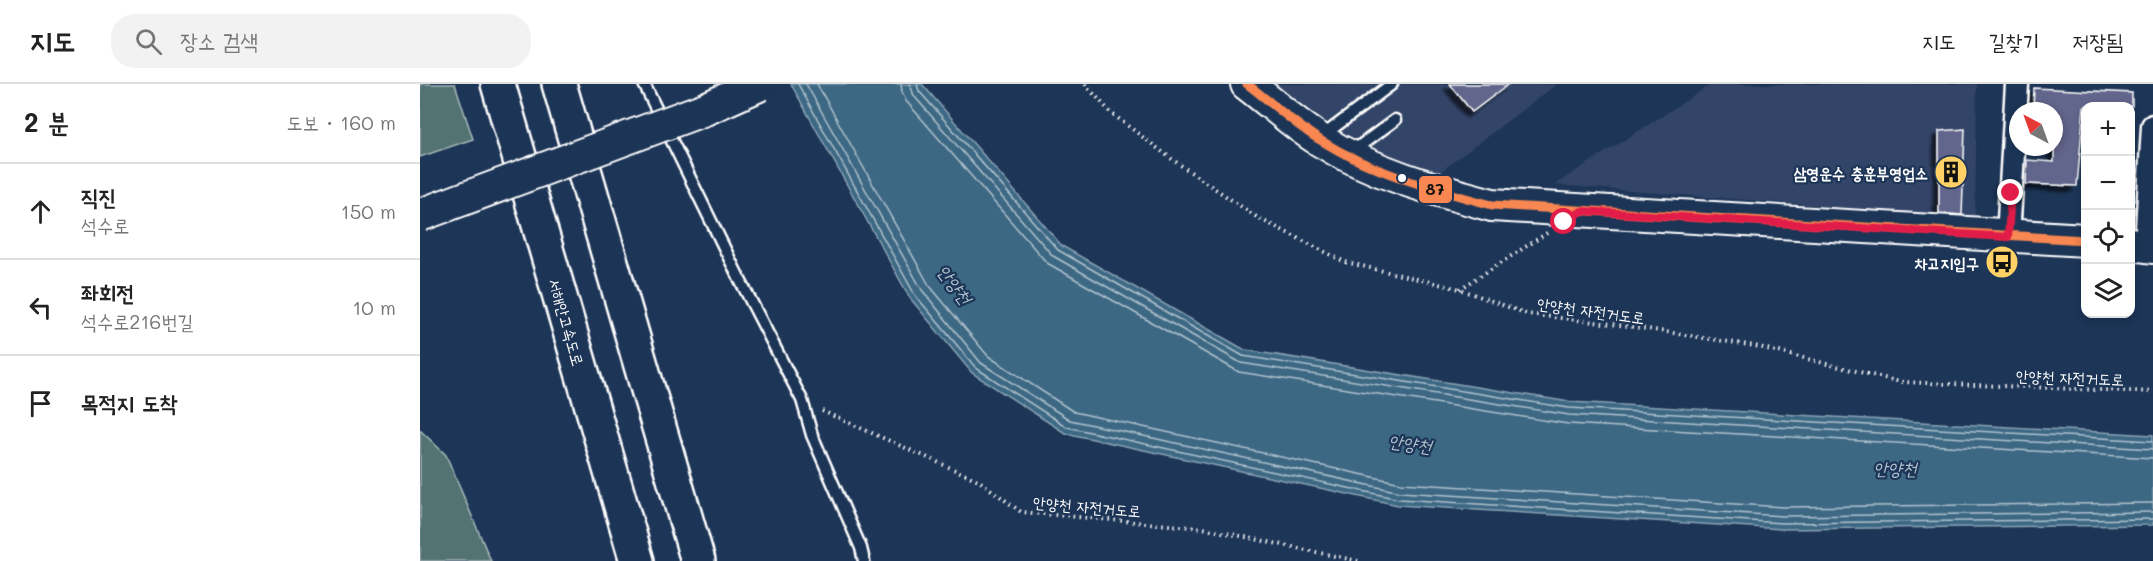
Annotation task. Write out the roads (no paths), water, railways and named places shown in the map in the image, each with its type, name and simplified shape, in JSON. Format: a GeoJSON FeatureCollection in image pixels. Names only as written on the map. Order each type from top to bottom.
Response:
{"type":"FeatureCollection","features":[{"type":"Feature","properties":{"kind":"highway","name":"서해안고속도로"},"geometry":{"type":"LineString","coordinates":[[498,84],[637,561]]}},
{"type":"Feature","properties":{"kind":"highway"},"geometry":{"type":"LineString","coordinates":[[559,84],[698,561]]}},
{"type":"Feature","properties":{"kind":"street"},"geometry":{"type":"LineString","coordinates":[[420,215],[705,109],[761,84]]}},
{"type":"Feature","properties":{"kind":"street"},"geometry":{"type":"LineString","coordinates":[[1247,84],[1319,139],[1347,155],[1388,174],[1424,187],[1492,205],[2081,240]]}},
{"type":"Feature","properties":{"kind":"street"},"geometry":{"type":"LineString","coordinates":[[2008,237],[2017,84]]}},
{"type":"Feature","properties":{"kind":"street"},"geometry":{"type":"LineString","coordinates":[[2143,246],[2153,126]]}},
{"type":"Feature","properties":{"kind":"lane"},"geometry":{"type":"LineString","coordinates":[[644,84],[802,400],[812,435],[861,548],[864,561]]}},
{"type":"Feature","properties":{"kind":"lane"},"geometry":{"type":"LineString","coordinates":[[1319,139],[1392,84]]}},
{"type":"Feature","properties":{"kind":"lane"},"geometry":{"type":"LineString","coordinates":[[1347,155],[1395,120]]}},
{"type":"Feature","properties":{"kind":"water","name":"안양천"},"geometry":{"type":"Polygon","coordinates":[[[791,84],[922,84],[1062,246],[1245,350],[1570,402],[2153,435],[2153,525],[1782,529],[1398,505],[1065,433],[972,373],[910,298],[791,84]]]}},
{"type":"Feature","properties":{"kind":"place","name":"삼영운수 충훈부영업소"},"geometry":{"type":"Point","coordinates":[1951,172]}},
{"type":"Feature","properties":{"kind":"place","name":"차고지입구"},"geometry":{"type":"Point","coordinates":[2002,262]}}]}
